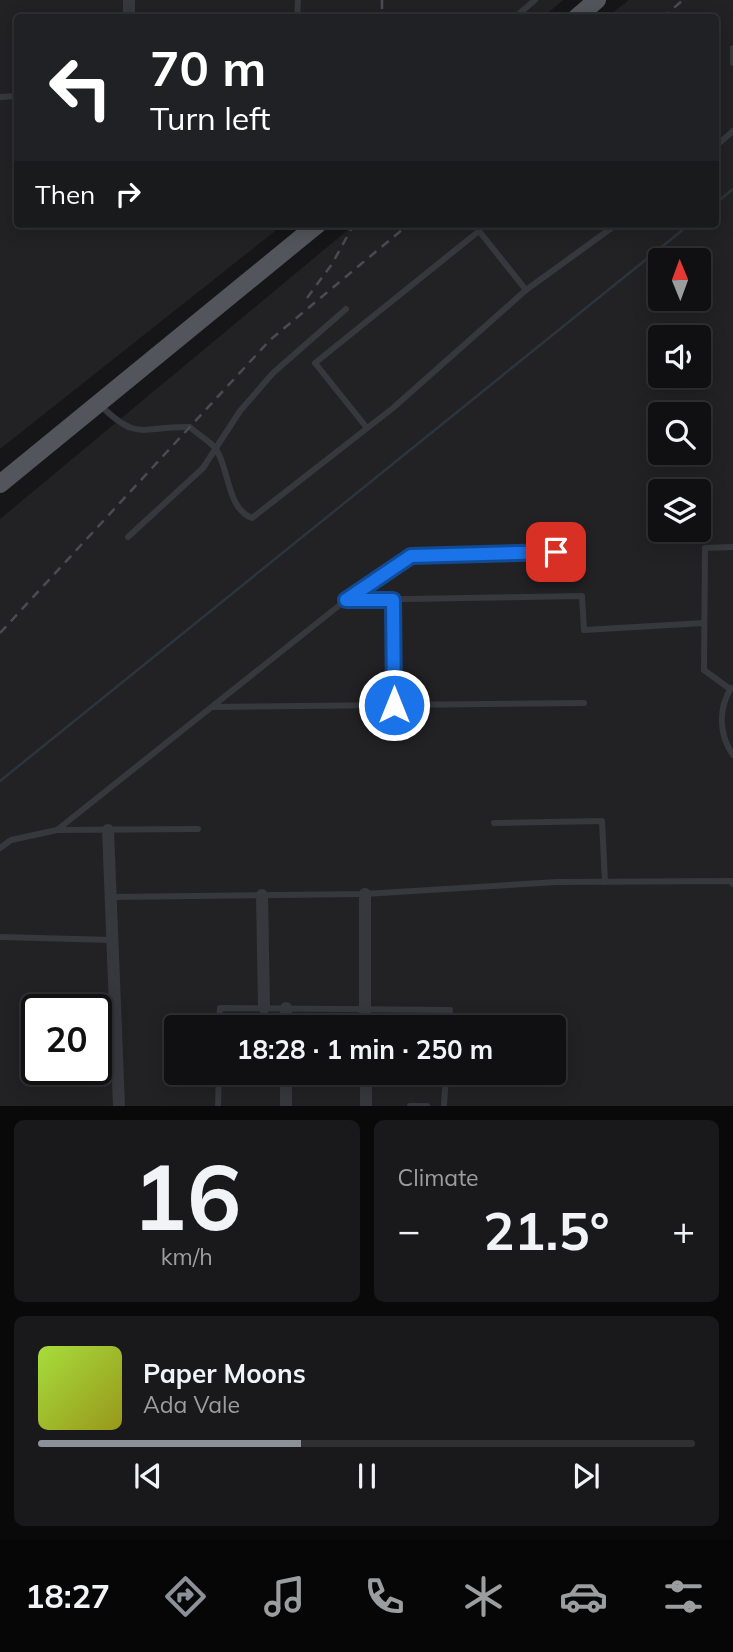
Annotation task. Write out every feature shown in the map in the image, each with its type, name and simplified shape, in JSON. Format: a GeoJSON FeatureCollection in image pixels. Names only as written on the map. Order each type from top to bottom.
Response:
{"type":"FeatureCollection","features":[{"type":"Feature","properties":{"kind":"main road"},"geometry":{"type":"LineString","coordinates":[[581,14],[597,0]]}},
{"type":"Feature","properties":{"kind":"main road"},"geometry":{"type":"LineString","coordinates":[[0,484],[313,228]]}},
{"type":"Feature","properties":{"kind":"street"},"geometry":{"type":"LineString","coordinates":[[108,830],[119,1106]]}},
{"type":"Feature","properties":{"kind":"street"},"geometry":{"type":"LineString","coordinates":[[365,894],[365,1015]]}},
{"type":"Feature","properties":{"kind":"street"},"geometry":{"type":"LineString","coordinates":[[262,895],[264,1008]]}},
{"type":"Feature","properties":{"kind":"street"},"geometry":{"type":"LineString","coordinates":[[286,1008],[286,1015]]}},
{"type":"Feature","properties":{"kind":"street"},"geometry":{"type":"LineString","coordinates":[[286,1085],[286,1106]]}},
{"type":"Feature","properties":{"kind":"street"},"geometry":{"type":"LineString","coordinates":[[366,1085],[366,1106]]}},
{"type":"Feature","properties":{"kind":"lane"},"geometry":{"type":"LineString","coordinates":[[519,14],[535,0]]}},
{"type":"Feature","properties":{"kind":"lane"},"geometry":{"type":"LineString","coordinates":[[733,48],[733,63]]}},
{"type":"Feature","properties":{"kind":"lane"},"geometry":{"type":"LineString","coordinates":[[719,143],[733,131]]}},
{"type":"Feature","properties":{"kind":"lane"},"geometry":{"type":"LineString","coordinates":[[98,403],[131,431],[190,427],[215,448],[235,499],[248,517],[252,518],[367,428],[526,290],[611,228]]}},
{"type":"Feature","properties":{"kind":"lane"},"geometry":{"type":"LineString","coordinates":[[367,428],[315,363],[479,231],[526,290]]}},
{"type":"Feature","properties":{"kind":"lane"},"geometry":{"type":"LineString","coordinates":[[128,537],[203,468],[240,411],[273,373],[346,309]]}},
{"type":"Feature","properties":{"kind":"lane"},"geometry":{"type":"LineString","coordinates":[[733,547],[705,548],[704,623],[704,670],[731,688],[722,708],[724,742],[733,755]]}},
{"type":"Feature","properties":{"kind":"lane"},"geometry":{"type":"LineString","coordinates":[[57,830],[346,600],[411,556],[580,552]]}},
{"type":"Feature","properties":{"kind":"lane"},"geometry":{"type":"LineString","coordinates":[[346,600],[582,596],[584,630],[704,623]]}},
{"type":"Feature","properties":{"kind":"lane"},"geometry":{"type":"LineString","coordinates":[[393,600],[394,705]]}},
{"type":"Feature","properties":{"kind":"lane"},"geometry":{"type":"LineString","coordinates":[[212,708],[584,703]]}},
{"type":"Feature","properties":{"kind":"lane"},"geometry":{"type":"LineString","coordinates":[[494,823],[602,821],[605,882]]}},
{"type":"Feature","properties":{"kind":"lane"},"geometry":{"type":"LineString","coordinates":[[0,848],[12,841],[57,830],[198,830]]}},
{"type":"Feature","properties":{"kind":"lane"},"geometry":{"type":"LineString","coordinates":[[111,897],[365,894],[605,882],[733,882]]}},
{"type":"Feature","properties":{"kind":"lane"},"geometry":{"type":"LineString","coordinates":[[0,937],[113,940]]}},
{"type":"Feature","properties":{"kind":"lane"},"geometry":{"type":"LineString","coordinates":[[220,1015],[220,1008],[286,1008],[450,1010],[450,1015]]}},
{"type":"Feature","properties":{"kind":"lane"},"geometry":{"type":"LineString","coordinates":[[218,1106],[219,1085]]}},
{"type":"Feature","properties":{"kind":"lane"},"geometry":{"type":"LineString","coordinates":[[444,1106],[445,1085]]}},
{"type":"Feature","properties":{"kind":"lane"},"geometry":{"type":"LineString","coordinates":[[410,1106],[427,1106]]}},
{"type":"Feature","properties":{"kind":"shaded area"},"geometry":{"type":"Polygon","coordinates":[[[0,0],[563,0],[547,14],[14,14],[14,228],[279,228],[0,449],[0,0]]]}},
{"type":"Feature","properties":{"kind":"shaded area"},"geometry":{"type":"Polygon","coordinates":[[[629,0],[733,0],[733,1106],[0,1106],[0,519],[350,228],[719,228],[719,14],[611,14],[629,0]]]}},
{"type":"Feature","properties":{"kind":"waterway"},"geometry":{"type":"LineString","coordinates":[[719,201],[733,189]]}},
{"type":"Feature","properties":{"kind":"waterway"},"geometry":{"type":"LineString","coordinates":[[0,781],[685,228]]}},
{"type":"Feature","properties":{"kind":"railway"},"geometry":{"type":"LineString","coordinates":[[382,0],[382,14]]}},
{"type":"Feature","properties":{"kind":"railway"},"geometry":{"type":"LineString","coordinates":[[667,14],[683,0]]}},
{"type":"Feature","properties":{"kind":"railway"},"geometry":{"type":"LineString","coordinates":[[307,298],[332,264],[352,228]]}},
{"type":"Feature","properties":{"kind":"railway"},"geometry":{"type":"LineString","coordinates":[[0,633],[270,340],[404,228]]}},
{"type":"Feature","properties":{"kind":"route"},"geometry":{"type":"LineString","coordinates":[[394,705],[393,600],[346,600],[411,556],[556,552]]}}]}
